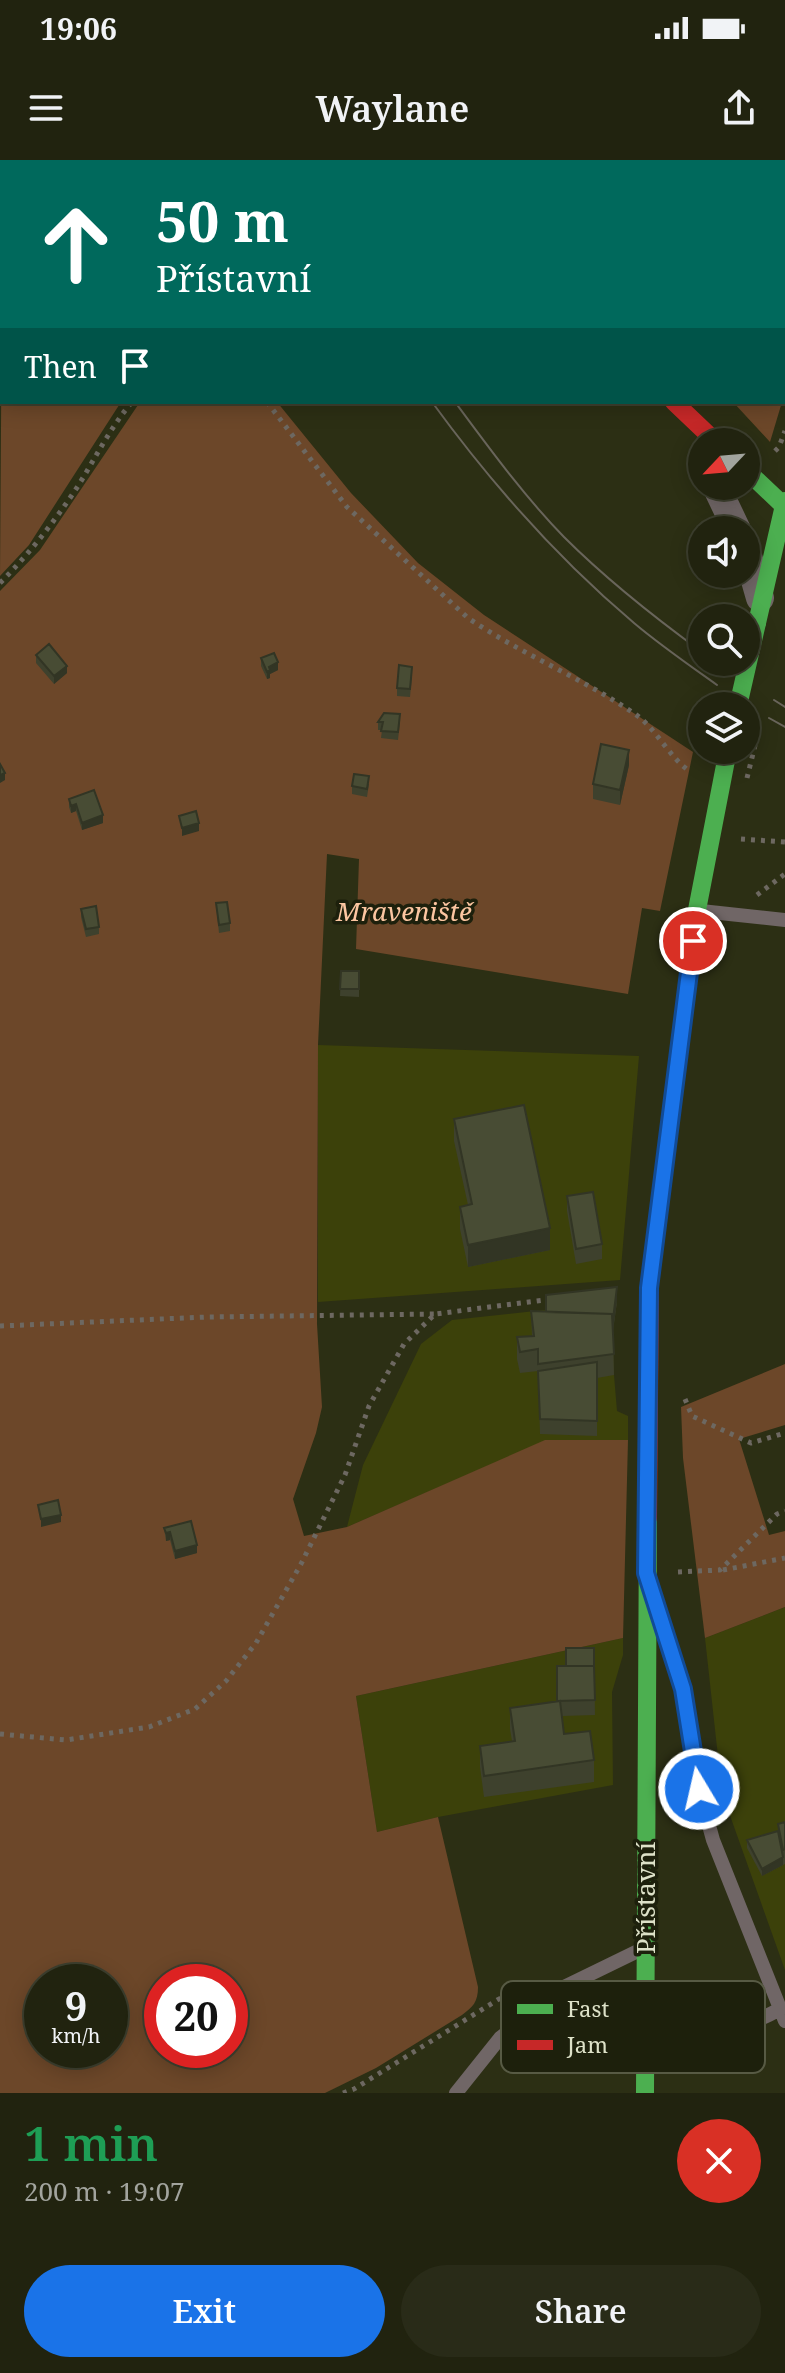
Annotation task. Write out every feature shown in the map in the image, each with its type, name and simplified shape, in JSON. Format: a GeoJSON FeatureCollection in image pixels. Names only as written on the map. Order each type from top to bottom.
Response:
{"type":"FeatureCollection","features":[{"type":"Feature","properties":{"kind":"street"},"geometry":{"type":"LineString","coordinates":[[677,405],[701,428]]}},
{"type":"Feature","properties":{"kind":"street"},"geometry":{"type":"LineString","coordinates":[[677,405],[688,428]]}},
{"type":"Feature","properties":{"kind":"street"},"geometry":{"type":"LineString","coordinates":[[742,692],[765,610],[785,504],[760,482]]}},
{"type":"Feature","properties":{"kind":"street"},"geometry":{"type":"LineString","coordinates":[[758,588],[765,610]]}},
{"type":"Feature","properties":{"kind":"street","name":"Přístavní"},"geometry":{"type":"LineString","coordinates":[[646,1981],[649,1288],[697,910],[726,764]]}},
{"type":"Feature","properties":{"kind":"lane"},"geometry":{"type":"LineString","coordinates":[[697,910],[785,920]]}},
{"type":"Feature","properties":{"kind":"lane"},"geometry":{"type":"LineString","coordinates":[[646,1573],[683,1689],[699,1789],[713,1840],[782,2015]]}},
{"type":"Feature","properties":{"kind":"lane"},"geometry":{"type":"LineString","coordinates":[[576,1981],[646,1947]]}},
{"type":"Feature","properties":{"kind":"lane"},"geometry":{"type":"LineString","coordinates":[[456,2093],[501,2037]]}},
{"type":"Feature","properties":{"kind":"path"},"geometry":{"type":"LineString","coordinates":[[0,583],[33,550],[130,404]]}},
{"type":"Feature","properties":{"kind":"path"},"geometry":{"type":"LineString","coordinates":[[269,404],[347,507],[468,618],[639,717],[685,769],[719,790]]}},
{"type":"Feature","properties":{"kind":"path"},"geometry":{"type":"LineString","coordinates":[[774,452],[785,431]]}},
{"type":"Feature","properties":{"kind":"path"},"geometry":{"type":"LineString","coordinates":[[736,839],[785,842]]}},
{"type":"Feature","properties":{"kind":"path"},"geometry":{"type":"LineString","coordinates":[[751,899],[785,874]]}},
{"type":"Feature","properties":{"kind":"path"},"geometry":{"type":"LineString","coordinates":[[0,1326],[207,1317],[435,1314],[559,1298]]}},
{"type":"Feature","properties":{"kind":"path"},"geometry":{"type":"LineString","coordinates":[[0,1734],[66,1740],[149,1727],[195,1709],[226,1681],[256,1643],[301,1564],[345,1475],[369,1406],[404,1344],[435,1314]]}},
{"type":"Feature","properties":{"kind":"path"},"geometry":{"type":"LineString","coordinates":[[681,1391],[692,1416],[751,1443],[785,1433]]}},
{"type":"Feature","properties":{"kind":"path"},"geometry":{"type":"LineString","coordinates":[[720,1570],[777,1514],[785,1511]]}},
{"type":"Feature","properties":{"kind":"path"},"geometry":{"type":"LineString","coordinates":[[646,1573],[720,1570],[785,1558]]}},
{"type":"Feature","properties":{"kind":"path"},"geometry":{"type":"LineString","coordinates":[[343,2093],[501,1999]]}},
{"type":"Feature","properties":{"kind":"shaded area"},"geometry":{"type":"Polygon","coordinates":[[[318,1045],[639,1056],[620,1280],[318,1302],[318,1045]]]}},
{"type":"Feature","properties":{"kind":"shaded area"},"geometry":{"type":"Polygon","coordinates":[[[617,1302],[612,1327],[614,1375],[617,1411],[628,1416],[628,1440],[545,1441],[347,1527],[363,1465],[421,1344],[452,1320],[617,1302]]]}},
{"type":"Feature","properties":{"kind":"shaded area"},"geometry":{"type":"Polygon","coordinates":[[[785,1607],[785,1970],[722,1793],[705,1638],[785,1607]]]}},
{"type":"Feature","properties":{"kind":"shaded area"},"geometry":{"type":"Polygon","coordinates":[[[623,1638],[623,1655],[612,1692],[613,1785],[438,1817],[377,1832],[356,1696],[623,1638]]]}},
{"type":"Feature","properties":{"kind":"green space"},"geometry":{"type":"Polygon","coordinates":[[[1,404],[120,404],[29,545],[0,576],[1,404]]]}},
{"type":"Feature","properties":{"kind":"green space","name":"Mraveniště"},"geometry":{"type":"Polygon","coordinates":[[[139,404],[279,404],[351,493],[418,563],[484,615],[688,749],[688,764],[691,764],[660,911],[642,908],[628,994],[356,949],[359,859],[327,854],[318,1045],[317,1324],[322,1407],[293,1499],[304,1536],[347,1527],[545,1440],[628,1440],[623,1638],[356,1696],[377,1832],[438,1817],[478,1987],[474,2004],[462,2015],[376,2068],[325,2093],[0,2093],[0,591],[40,550],[139,404]]]}},
{"type":"Feature","properties":{"kind":"green space"},"geometry":{"type":"Polygon","coordinates":[[[735,404],[781,404],[770,442],[735,404]]]}},
{"type":"Feature","properties":{"kind":"green space"},"geometry":{"type":"Polygon","coordinates":[[[785,1364],[785,1425],[739,1439],[769,1535],[785,1531],[785,1607],[705,1638],[683,1458],[681,1407],[785,1364]]]}},
{"type":"Feature","properties":{"kind":"building"},"geometry":{"type":"Polygon","coordinates":[[[49,644],[67,666],[54,676],[36,655],[49,644]]]}},
{"type":"Feature","properties":{"kind":"building"},"geometry":{"type":"Polygon","coordinates":[[[274,653],[278,662],[267,672],[261,658],[274,653]]]}},
{"type":"Feature","properties":{"kind":"building"},"geometry":{"type":"Polygon","coordinates":[[[399,665],[412,667],[410,689],[397,688],[399,665]]]}},
{"type":"Feature","properties":{"kind":"building"},"geometry":{"type":"Polygon","coordinates":[[[384,713],[400,714],[398,732],[381,731],[383,722],[378,722],[384,713]]]}},
{"type":"Feature","properties":{"kind":"building"},"geometry":{"type":"Polygon","coordinates":[[[601,744],[629,750],[620,790],[593,784],[601,744]]]}},
{"type":"Feature","properties":{"kind":"building"},"geometry":{"type":"Polygon","coordinates":[[[354,774],[369,776],[367,789],[352,786],[354,774]]]}},
{"type":"Feature","properties":{"kind":"building"},"geometry":{"type":"Polygon","coordinates":[[[94,790],[103,815],[82,823],[76,804],[71,806],[69,799],[94,790]]]}},
{"type":"Feature","properties":{"kind":"building"},"geometry":{"type":"Polygon","coordinates":[[[196,811],[199,823],[182,828],[179,816],[196,811]]]}},
{"type":"Feature","properties":{"kind":"building"},"geometry":{"type":"Polygon","coordinates":[[[227,902],[230,923],[219,925],[216,903],[227,902]]]}},
{"type":"Feature","properties":{"kind":"building"},"geometry":{"type":"Polygon","coordinates":[[[96,906],[99,927],[86,929],[81,909],[96,906]]]}},
{"type":"Feature","properties":{"kind":"building"},"geometry":{"type":"Polygon","coordinates":[[[341,971],[359,971],[359,989],[340,989],[341,971]]]}},
{"type":"Feature","properties":{"kind":"building"},"geometry":{"type":"Polygon","coordinates":[[[524,1105],[550,1228],[468,1245],[460,1207],[472,1204],[454,1119],[524,1105]]]}},
{"type":"Feature","properties":{"kind":"building"},"geometry":{"type":"Polygon","coordinates":[[[593,1192],[602,1244],[576,1249],[567,1196],[593,1192]]]}},
{"type":"Feature","properties":{"kind":"building"},"geometry":{"type":"Polygon","coordinates":[[[617,1287],[613,1319],[612,1314],[546,1312],[546,1295],[617,1287]]]}},
{"type":"Feature","properties":{"kind":"building"},"geometry":{"type":"Polygon","coordinates":[[[531,1311],[612,1314],[614,1354],[538,1364],[538,1349],[520,1352],[517,1337],[534,1336],[531,1311]]]}},
{"type":"Feature","properties":{"kind":"building"},"geometry":{"type":"Polygon","coordinates":[[[597,1362],[597,1421],[540,1419],[538,1371],[597,1362]]]}},
{"type":"Feature","properties":{"kind":"building"},"geometry":{"type":"Polygon","coordinates":[[[58,1500],[61,1515],[41,1519],[38,1505],[58,1500]]]}},
{"type":"Feature","properties":{"kind":"building"},"geometry":{"type":"Polygon","coordinates":[[[191,1521],[197,1545],[175,1551],[170,1532],[166,1533],[164,1528],[191,1521]]]}},
{"type":"Feature","properties":{"kind":"building"},"geometry":{"type":"Polygon","coordinates":[[[566,1648],[594,1648],[594,1666],[566,1666],[566,1648]]]}},
{"type":"Feature","properties":{"kind":"building"},"geometry":{"type":"Polygon","coordinates":[[[557,1666],[594,1666],[595,1700],[557,1701],[557,1666]]]}},
{"type":"Feature","properties":{"kind":"building"},"geometry":{"type":"Polygon","coordinates":[[[560,1701],[564,1734],[590,1731],[594,1760],[484,1776],[480,1746],[515,1741],[510,1708],[560,1701]]]}},
{"type":"Feature","properties":{"kind":"building"},"geometry":{"type":"Polygon","coordinates":[[[785,1822],[785,1849],[783,1850],[778,1824],[785,1822]]]}},
{"type":"Feature","properties":{"kind":"building"},"geometry":{"type":"Polygon","coordinates":[[[778,1831],[783,1857],[762,1869],[747,1840],[778,1831]]]}},
{"type":"Feature","properties":{"kind":"tram line"},"geometry":{"type":"LineString","coordinates":[[434,404],[502,490],[578,572],[644,631],[717,685]]}},
{"type":"Feature","properties":{"kind":"tram line"},"geometry":{"type":"LineString","coordinates":[[456,404],[521,488],[564,537],[631,597],[688,642]]}},
{"type":"Feature","properties":{"kind":"tram line"},"geometry":{"type":"LineString","coordinates":[[774,700],[785,707]]}},
{"type":"Feature","properties":{"kind":"tram line"},"geometry":{"type":"LineString","coordinates":[[769,718],[785,727]]}},
{"type":"Feature","properties":{"kind":"traffic: fast"},"geometry":{"type":"LineString","coordinates":[[760,483],[785,507]]}},
{"type":"Feature","properties":{"kind":"traffic: fast"},"geometry":{"type":"LineString","coordinates":[[760,610],[785,501]]}},
{"type":"Feature","properties":{"kind":"traffic: fast"},"geometry":{"type":"LineString","coordinates":[[741,692],[745,676]]}},
{"type":"Feature","properties":{"kind":"traffic: fast"},"geometry":{"type":"LineString","coordinates":[[650,1282],[697,910],[725,764]]}},
{"type":"Feature","properties":{"kind":"traffic: fast"},"geometry":{"type":"LineString","coordinates":[[646,1981],[648,1518]]}},
{"type":"Feature","properties":{"kind":"traffic: fast"},"geometry":{"type":"LineString","coordinates":[[645,2073],[645,2093]]}},
{"type":"Feature","properties":{"kind":"traffic: jam"},"geometry":{"type":"LineString","coordinates":[[676,404],[701,428]]}},
{"type":"Feature","properties":{"kind":"traffic: jam"},"geometry":{"type":"LineString","coordinates":[[648,1518],[650,1282]]}},
{"type":"Feature","properties":{"kind":"route"},"geometry":{"type":"LineString","coordinates":[[693,941],[649,1288],[646,1573],[683,1689],[699,1789]]}}]}
